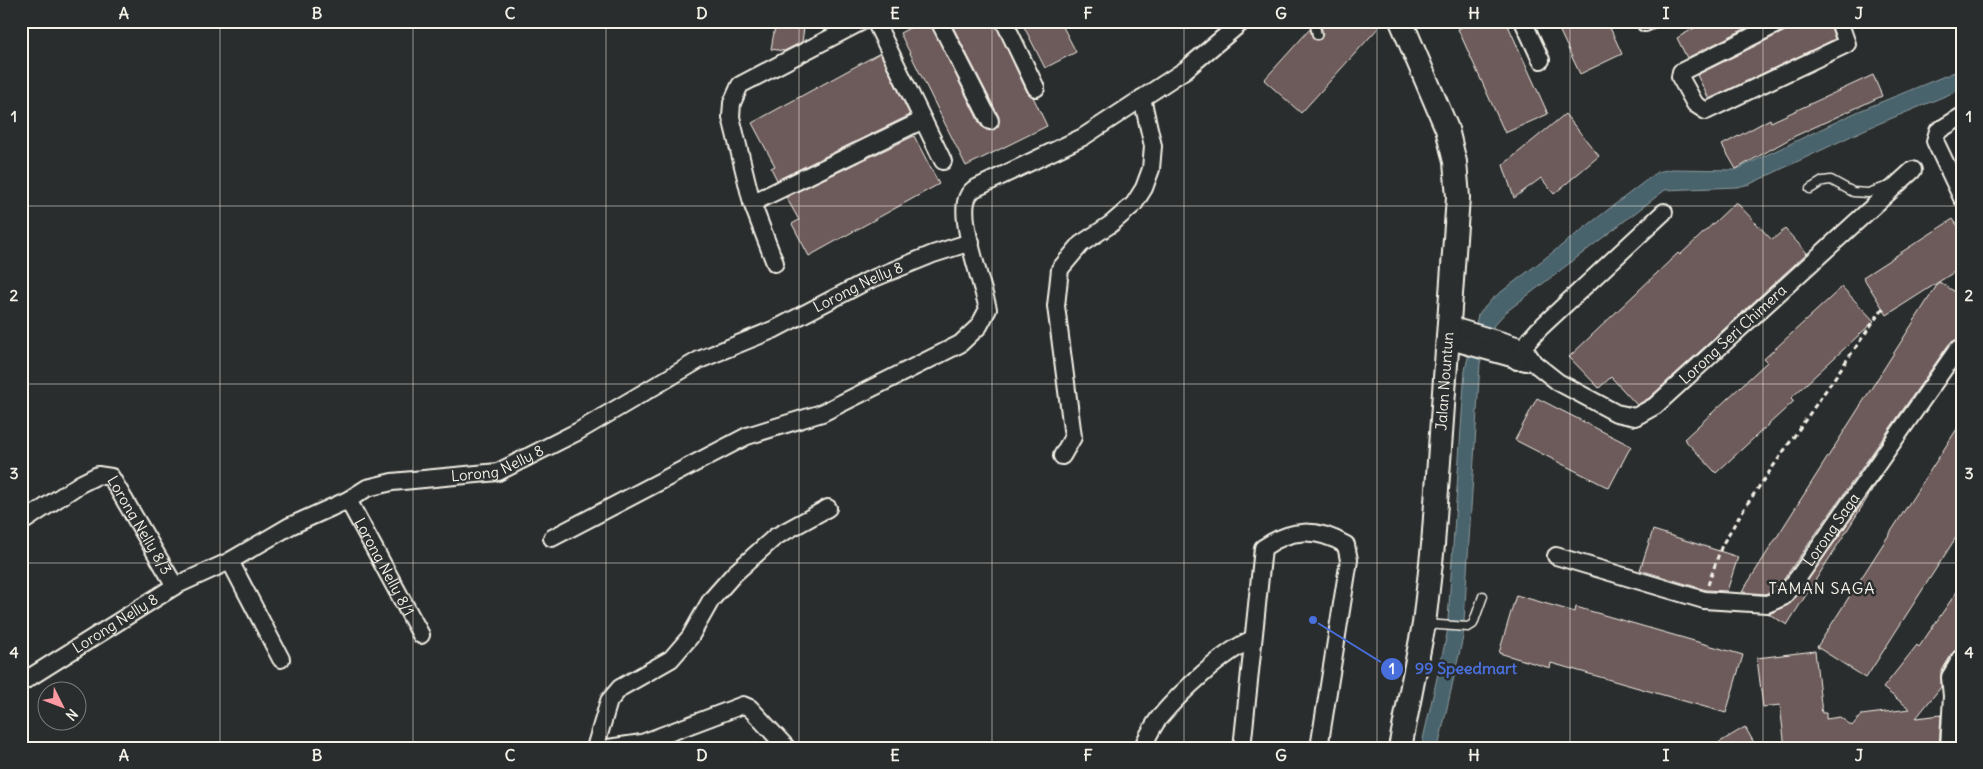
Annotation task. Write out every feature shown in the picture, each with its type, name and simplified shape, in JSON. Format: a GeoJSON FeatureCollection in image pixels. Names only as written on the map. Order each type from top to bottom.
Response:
{"type":"FeatureCollection","features":[{"type":"Feature","properties":{"kind":"street"},"geometry":{"type":"LineString","coordinates":[[775,262],[752,203],[731,117],[732,103],[740,85],[863,21]]}},
{"type":"Feature","properties":{"kind":"street"},"geometry":{"type":"LineString","coordinates":[[875,21],[943,161]]}},
{"type":"Feature","properties":{"kind":"street"},"geometry":{"type":"LineString","coordinates":[[939,21],[990,121]]}},
{"type":"Feature","properties":{"kind":"street"},"geometry":{"type":"LineString","coordinates":[[1004,21],[1036,88]]}},
{"type":"Feature","properties":{"kind":"street"},"geometry":{"type":"LineString","coordinates":[[552,538],[747,436],[822,412],[960,344],[979,326],[988,309],[971,242],[966,203],[974,189],[1083,137],[1185,70],[1243,21]]}},
{"type":"Feature","properties":{"kind":"street","name":"Jalan Nountun"},"geometry":{"type":"LineString","coordinates":[[1400,748],[1434,625],[1433,545],[1458,197],[1455,162],[1447,129],[1401,21]]}},
{"type":"Feature","properties":{"kind":"street"},"geometry":{"type":"LineString","coordinates":[[1523,21],[1541,60]]}},
{"type":"Feature","properties":{"kind":"street"},"geometry":{"type":"LineString","coordinates":[[1644,21],[1645,23],[1649,21]]}},
{"type":"Feature","properties":{"kind":"street"},"geometry":{"type":"LineString","coordinates":[[1783,21],[1685,68],[1680,77],[1694,104],[1706,111],[1847,44],[1839,21]]}},
{"type":"Feature","properties":{"kind":"street"},"geometry":{"type":"LineString","coordinates":[[1062,456],[1073,438],[1056,306],[1060,269],[1082,244],[1111,224],[1134,204],[1144,188],[1151,170],[1153,146],[1142,98]]}},
{"type":"Feature","properties":{"kind":"street"},"geometry":{"type":"LineString","coordinates":[[1962,116],[1938,131],[1935,141],[1962,198]]}},
{"type":"Feature","properties":{"kind":"street"},"geometry":{"type":"LineString","coordinates":[[752,203],[923,120]]}},
{"type":"Feature","properties":{"kind":"street","name":"Lorong Seri Chimera"},"geometry":{"type":"LineString","coordinates":[[1520,354],[1558,382],[1616,413],[1635,417],[1655,406],[1907,174]]}},
{"type":"Feature","properties":{"kind":"street"},"geometry":{"type":"LineString","coordinates":[[1448,332],[1520,354],[1619,253],[1664,212]]}},
{"type":"Feature","properties":{"kind":"street","name":"Lorong Nelly 8"},"geometry":{"type":"LineString","coordinates":[[24,681],[175,586],[230,561],[290,526],[348,500],[368,488],[392,482],[498,472],[577,432],[699,360],[775,329],[867,281],[933,254],[971,242]]}},
{"type":"Feature","properties":{"kind":"street","name":"Lorong Saga"},"geometry":{"type":"LineString","coordinates":[[1556,556],[1704,600],[1767,604],[1783,596],[1800,575],[1957,350],[1962,347]]}},
{"type":"Feature","properties":{"kind":"street","name":"Lorong Nelly 8/3"},"geometry":{"type":"LineString","coordinates":[[21,523],[80,484],[98,475],[111,477],[175,586]]}},
{"type":"Feature","properties":{"kind":"street","name":"Lorong Nelly 8/1"},"geometry":{"type":"LineString","coordinates":[[348,500],[421,635]]}},
{"type":"Feature","properties":{"kind":"street"},"geometry":{"type":"LineString","coordinates":[[595,748],[609,702],[620,688],[671,659],[690,637],[711,600],[734,574],[775,537],[828,508]]}},
{"type":"Feature","properties":{"kind":"street"},"geometry":{"type":"LineString","coordinates":[[1242,748],[1264,548],[1278,538],[1300,532],[1330,535],[1346,545],[1348,560],[1318,748]]}},
{"type":"Feature","properties":{"kind":"street"},"geometry":{"type":"LineString","coordinates":[[230,561],[281,659]]}},
{"type":"Feature","properties":{"kind":"street"},"geometry":{"type":"LineString","coordinates":[[1142,748],[1159,719],[1181,696],[1240,645],[1253,639]]}},
{"type":"Feature","properties":{"kind":"street"},"geometry":{"type":"LineString","coordinates":[[1949,748],[1952,696],[1950,677],[1962,657]]}},
{"type":"Feature","properties":{"kind":"street"},"geometry":{"type":"LineString","coordinates":[[608,748],[642,743],[743,705],[750,708],[787,748]]}},
{"type":"Feature","properties":{"kind":"lane"},"geometry":{"type":"LineString","coordinates":[[1314,21],[1317,35]]}},
{"type":"Feature","properties":{"kind":"lane"},"geometry":{"type":"LineString","coordinates":[[1810,188],[1823,181],[1831,180],[1853,192],[1868,193],[1907,174]]}},
{"type":"Feature","properties":{"kind":"lane"},"geometry":{"type":"LineString","coordinates":[[1434,625],[1468,627],[1473,624],[1483,596]]}},
{"type":"Feature","properties":{"kind":"path"},"geometry":{"type":"LineString","coordinates":[[1704,600],[1722,545],[1744,507],[1885,304]]}},
{"type":"Feature","properties":{"kind":"water"},"geometry":{"type":"Polygon","coordinates":[[[1962,69],[1962,89],[1866,129],[1750,184],[1737,187],[1665,190],[1506,312],[1494,325],[1480,363],[1463,637],[1438,748],[1421,748],[1447,634],[1465,370],[1478,315],[1492,299],[1657,172],[1672,169],[1735,170],[1859,111],[1962,69]]]}},
{"type":"Feature","properties":{"kind":"building"},"geometry":{"type":"Polygon","coordinates":[[[776,21],[805,21],[802,42],[784,51],[771,49],[776,21]]]}},
{"type":"Feature","properties":{"kind":"building"},"geometry":{"type":"Polygon","coordinates":[[[923,21],[929,21],[981,126],[990,131],[998,127],[999,117],[950,21],[994,21],[1027,92],[1033,97],[1047,126],[966,166],[900,33],[923,21]]]}},
{"type":"Feature","properties":{"kind":"building"},"geometry":{"type":"Polygon","coordinates":[[[1021,21],[1060,21],[1076,52],[1045,68],[1021,21]]]}},
{"type":"Feature","properties":{"kind":"building"},"geometry":{"type":"Polygon","coordinates":[[[1320,21],[1372,21],[1379,27],[1301,113],[1264,80],[1310,29],[1313,39],[1321,39],[1323,34],[1320,21]]]}},
{"type":"Feature","properties":{"kind":"building"},"geometry":{"type":"Polygon","coordinates":[[[1474,21],[1506,21],[1548,114],[1505,133],[1458,29],[1474,21]]]}},
{"type":"Feature","properties":{"kind":"building"},"geometry":{"type":"Polygon","coordinates":[[[1555,21],[1607,21],[1622,54],[1580,74],[1555,21]]]}},
{"type":"Feature","properties":{"kind":"building"},"geometry":{"type":"Polygon","coordinates":[[[1707,21],[1760,21],[1687,58],[1677,38],[1707,21]]]}},
{"type":"Feature","properties":{"kind":"building"},"geometry":{"type":"Polygon","coordinates":[[[1793,21],[1829,21],[1835,39],[1709,99],[1697,75],[1787,30],[1793,21]]]}},
{"type":"Feature","properties":{"kind":"building"},"geometry":{"type":"Polygon","coordinates":[[[880,53],[910,115],[777,180],[771,168],[775,166],[752,123],[880,53]]]}},
{"type":"Feature","properties":{"kind":"building"},"geometry":{"type":"Polygon","coordinates":[[[1873,75],[1882,96],[1793,137],[1736,169],[1722,145],[1770,119],[1771,122],[1873,75]]]}},
{"type":"Feature","properties":{"kind":"building"},"geometry":{"type":"Polygon","coordinates":[[[1565,114],[1599,156],[1554,194],[1541,178],[1514,198],[1503,165],[1565,114]]]}},
{"type":"Feature","properties":{"kind":"building"},"geometry":{"type":"Polygon","coordinates":[[[914,136],[939,184],[809,256],[792,224],[799,220],[786,197],[914,136]]]}},
{"type":"Feature","properties":{"kind":"building"},"geometry":{"type":"Polygon","coordinates":[[[1736,202],[1772,240],[1785,229],[1807,253],[1649,398],[1637,405],[1611,377],[1599,388],[1569,357],[1678,253],[1680,255],[1736,202]]]}},
{"type":"Feature","properties":{"kind":"building"},"geometry":{"type":"Polygon","coordinates":[[[1953,219],[1962,232],[1962,267],[1887,315],[1863,277],[1953,219]]]}},
{"type":"Feature","properties":{"kind":"building"},"geometry":{"type":"Polygon","coordinates":[[[1939,282],[1962,296],[1962,337],[1949,344],[1777,589],[1765,594],[1742,592],[1939,282]]]}},
{"type":"Feature","properties":{"kind":"building"},"geometry":{"type":"Polygon","coordinates":[[[1842,287],[1874,321],[1791,398],[1794,401],[1716,473],[1684,439],[1767,362],[1764,359],[1842,287]]]}},
{"type":"Feature","properties":{"kind":"building"},"geometry":{"type":"Polygon","coordinates":[[[1537,398],[1631,446],[1609,488],[1515,440],[1537,398]]]}},
{"type":"Feature","properties":{"kind":"building"},"geometry":{"type":"Polygon","coordinates":[[[1962,421],[1962,528],[1866,678],[1817,647],[1962,421]]]}},
{"type":"Feature","properties":{"kind":"building"},"geometry":{"type":"Polygon","coordinates":[[[1882,475],[1787,625],[1769,614],[1791,603],[1882,475]]]}},
{"type":"Feature","properties":{"kind":"building"},"geometry":{"type":"Polygon","coordinates":[[[1653,530],[1738,557],[1727,591],[1706,590],[1640,570],[1653,530]]]}},
{"type":"Feature","properties":{"kind":"building"},"geometry":{"type":"Polygon","coordinates":[[[1962,584],[1962,647],[1953,652],[1941,672],[1941,687],[1916,718],[1941,715],[1939,748],[1785,748],[1780,705],[1763,707],[1757,658],[1815,651],[1822,713],[1826,713],[1826,719],[1840,717],[1852,726],[1861,715],[1910,709],[1883,688],[1917,645],[1919,647],[1962,584]]]}},
{"type":"Feature","properties":{"kind":"building"},"geometry":{"type":"Polygon","coordinates":[[[1516,595],[1575,612],[1576,607],[1743,655],[1726,713],[1551,663],[1550,668],[1499,653],[1516,595]]]}},
{"type":"Feature","properties":{"kind":"building"},"geometry":{"type":"Polygon","coordinates":[[[1745,727],[1757,748],[1710,748],[1745,727]]]}},
{"type":"Feature","properties":{"kind":"place","name":"99 Speedmart"},"geometry":{"type":"Point","coordinates":[1313,620]}},
{"type":"Feature","properties":{"kind":"district","name":"TAMAN SAGA"},"geometry":{"type":"Point","coordinates":[1822,588]}}]}
